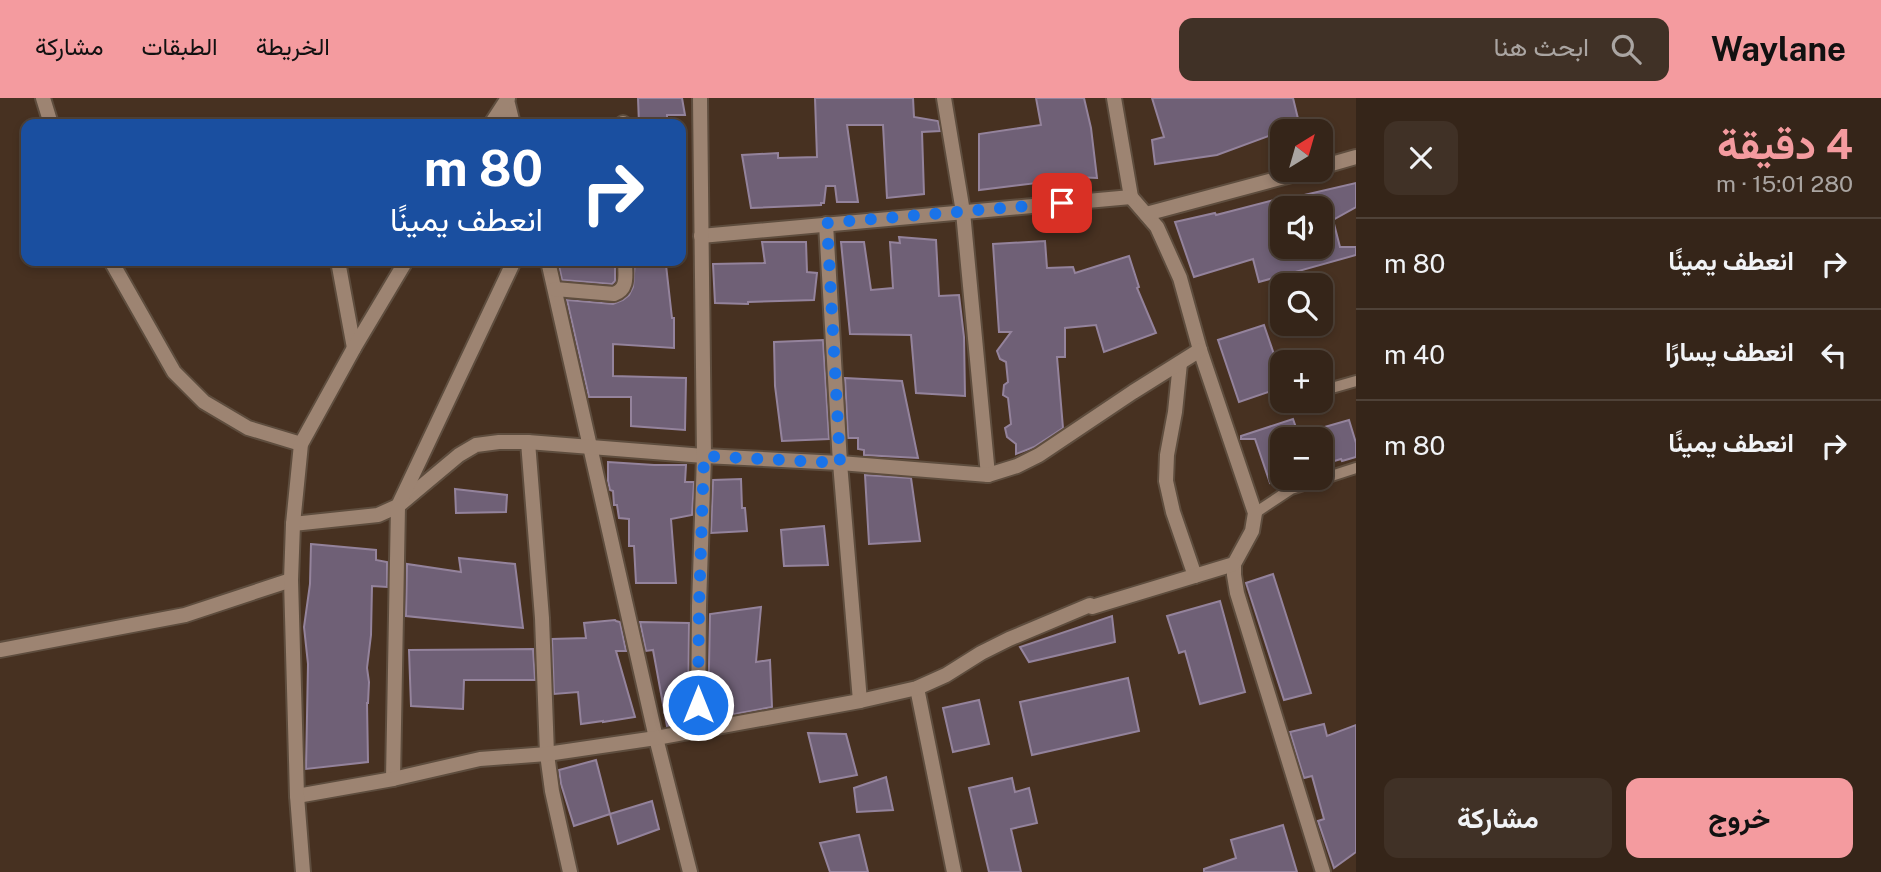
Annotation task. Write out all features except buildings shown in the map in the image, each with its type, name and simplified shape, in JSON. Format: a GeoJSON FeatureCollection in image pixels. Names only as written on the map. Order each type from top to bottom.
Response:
{"type":"FeatureCollection","features":[{"type":"Feature","properties":{"kind":"street"},"geometry":{"type":"LineString","coordinates":[[43,98],[49,119]]}},
{"type":"Feature","properties":{"kind":"street"},"geometry":{"type":"LineString","coordinates":[[698,730],[704,456],[700,98]]}},
{"type":"Feature","properties":{"kind":"street"},"geometry":{"type":"LineString","coordinates":[[944,98],[963,212],[988,475]]}},
{"type":"Feature","properties":{"kind":"street"},"geometry":{"type":"LineString","coordinates":[[1114,98],[1130,197],[1157,227],[1180,278],[1200,350],[1255,513],[1252,531],[1234,564],[1237,593],[1323,872]]}},
{"type":"Feature","properties":{"kind":"street"},"geometry":{"type":"LineString","coordinates":[[494,119],[507,99]]}},
{"type":"Feature","properties":{"kind":"street"},"geometry":{"type":"LineString","coordinates":[[507,99],[512,119]]}},
{"type":"Feature","properties":{"kind":"street"},"geometry":{"type":"LineString","coordinates":[[1334,164],[1356,158]]}},
{"type":"Feature","properties":{"kind":"street"},"geometry":{"type":"LineString","coordinates":[[1146,214],[1270,181]]}},
{"type":"Feature","properties":{"kind":"street"},"geometry":{"type":"LineString","coordinates":[[701,236],[1130,197]]}},
{"type":"Feature","properties":{"kind":"street"},"geometry":{"type":"LineString","coordinates":[[827,223],[840,463],[860,701]]}},
{"type":"Feature","properties":{"kind":"street"},"geometry":{"type":"LineString","coordinates":[[114,266],[174,372],[204,402],[248,428],[301,444]]}},
{"type":"Feature","properties":{"kind":"street"},"geometry":{"type":"LineString","coordinates":[[339,266],[354,348]]}},
{"type":"Feature","properties":{"kind":"street"},"geometry":{"type":"LineString","coordinates":[[303,872],[297,796],[291,580],[293,524],[301,444],[403,266]]}},
{"type":"Feature","properties":{"kind":"street"},"geometry":{"type":"LineString","coordinates":[[393,779],[398,506],[512,266]]}},
{"type":"Feature","properties":{"kind":"street"},"geometry":{"type":"LineString","coordinates":[[549,266],[656,738],[690,872]]}},
{"type":"Feature","properties":{"kind":"street"},"geometry":{"type":"LineString","coordinates":[[555,289],[614,294],[619,292],[625,283],[625,266]]}},
{"type":"Feature","properties":{"kind":"street"},"geometry":{"type":"LineString","coordinates":[[293,524],[378,515],[398,506],[459,455],[476,445],[499,442],[988,475],[1039,456],[1200,350]]}},
{"type":"Feature","properties":{"kind":"street"},"geometry":{"type":"LineString","coordinates":[[1180,363],[1166,481],[1173,512],[1195,576]]}},
{"type":"Feature","properties":{"kind":"street"},"geometry":{"type":"LineString","coordinates":[[528,442],[541,618],[547,754],[552,791],[570,872]]}},
{"type":"Feature","properties":{"kind":"street"},"geometry":{"type":"LineString","coordinates":[[297,796],[393,779],[480,759],[547,754],[656,738],[917,688],[946,675],[1009,639],[1090,605],[1092,607],[1234,564]]}},
{"type":"Feature","properties":{"kind":"street"},"geometry":{"type":"LineString","coordinates":[[0,650],[185,615],[291,580]]}},
{"type":"Feature","properties":{"kind":"street"},"geometry":{"type":"LineString","coordinates":[[917,688],[954,872]]}},
{"type":"Feature","properties":{"kind":"lane"},"geometry":{"type":"LineString","coordinates":[[1333,388],[1356,381]]}},
{"type":"Feature","properties":{"kind":"lane"},"geometry":{"type":"LineString","coordinates":[[1255,513],[1291,489],[1356,468]]}},
{"type":"Feature","properties":{"kind":"route"},"geometry":{"type":"LineString","coordinates":[[698,705],[704,456],[840,463],[827,223],[1062,203]]}}]}
